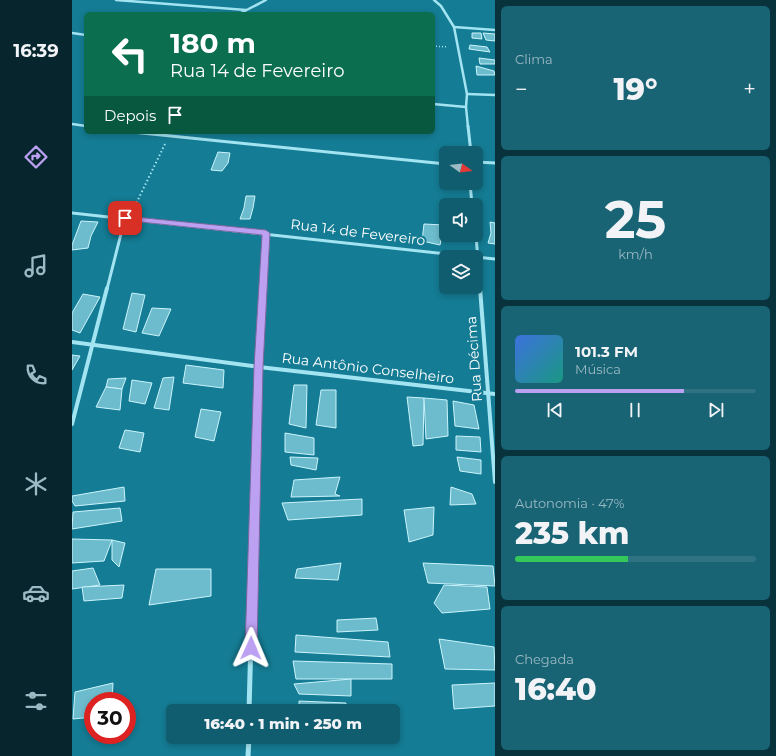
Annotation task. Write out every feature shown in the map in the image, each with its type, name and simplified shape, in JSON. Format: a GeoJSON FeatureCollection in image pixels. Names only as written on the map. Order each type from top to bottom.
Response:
{"type":"FeatureCollection","features":[{"type":"Feature","properties":{"kind":"street"},"geometry":{"type":"LineString","coordinates":[[116,0],[246,10]]}},
{"type":"Feature","properties":{"kind":"street"},"geometry":{"type":"LineString","coordinates":[[242,12],[266,0]]}},
{"type":"Feature","properties":{"kind":"street"},"geometry":{"type":"LineString","coordinates":[[434,0],[441,6],[454,27],[467,94],[466,106],[470,146]]}},
{"type":"Feature","properties":{"kind":"street"},"geometry":{"type":"LineString","coordinates":[[454,27],[495,30]]}},
{"type":"Feature","properties":{"kind":"street"},"geometry":{"type":"LineString","coordinates":[[72,33],[84,34]]}},
{"type":"Feature","properties":{"kind":"street"},"geometry":{"type":"LineString","coordinates":[[467,94],[495,95]]}},
{"type":"Feature","properties":{"kind":"street"},"geometry":{"type":"LineString","coordinates":[[435,104],[466,106]]}},
{"type":"Feature","properties":{"kind":"street"},"geometry":{"type":"LineString","coordinates":[[72,124],[84,126]]}},
{"type":"Feature","properties":{"kind":"street"},"geometry":{"type":"LineString","coordinates":[[148,134],[439,163]]}},
{"type":"Feature","properties":{"kind":"street"},"geometry":{"type":"LineString","coordinates":[[483,162],[495,163]]}},
{"type":"Feature","properties":{"kind":"street","name":"Rua 14 de Fevereiro"},"geometry":{"type":"LineString","coordinates":[[72,213],[439,253]]}},
{"type":"Feature","properties":{"kind":"street"},"geometry":{"type":"LineString","coordinates":[[72,424],[92,344],[127,219]]}},
{"type":"Feature","properties":{"kind":"street"},"geometry":{"type":"LineString","coordinates":[[249,704],[259,367],[266,233]]}},
{"type":"Feature","properties":{"kind":"street","name":"Rua 14 de Fevereiro"},"geometry":{"type":"LineString","coordinates":[[483,258],[495,259]]}},
{"type":"Feature","properties":{"kind":"street","name":"Rua Décima"},"geometry":{"type":"LineString","coordinates":[[479,294],[495,482]]}},
{"type":"Feature","properties":{"kind":"street","name":"Rua Antônio Conselheiro"},"geometry":{"type":"LineString","coordinates":[[72,342],[259,367],[495,394]]}},
{"type":"Feature","properties":{"kind":"street"},"geometry":{"type":"LineString","coordinates":[[248,744],[248,756]]}},
{"type":"Feature","properties":{"kind":"path"},"geometry":{"type":"LineString","coordinates":[[435,46],[458,47]]}},
{"type":"Feature","properties":{"kind":"path"},"geometry":{"type":"LineString","coordinates":[[127,219],[169,137]]}},
{"type":"Feature","properties":{"kind":"building"},"geometry":{"type":"Polygon","coordinates":[[[472,33],[481,33],[482,39],[472,38],[472,33]]]}},
{"type":"Feature","properties":{"kind":"building"},"geometry":{"type":"Polygon","coordinates":[[[483,33],[495,34],[495,41],[486,40],[483,33]]]}},
{"type":"Feature","properties":{"kind":"building"},"geometry":{"type":"Polygon","coordinates":[[[470,45],[487,47],[490,52],[469,49],[470,45]]]}},
{"type":"Feature","properties":{"kind":"building"},"geometry":{"type":"Polygon","coordinates":[[[479,58],[495,60],[495,64],[480,64],[479,58]]]}},
{"type":"Feature","properties":{"kind":"building"},"geometry":{"type":"Polygon","coordinates":[[[476,66],[494,71],[495,75],[477,75],[476,66]]]}},
{"type":"Feature","properties":{"kind":"building"},"geometry":{"type":"Polygon","coordinates":[[[218,152],[230,153],[228,163],[222,171],[211,170],[218,152]]]}},
{"type":"Feature","properties":{"kind":"building"},"geometry":{"type":"Polygon","coordinates":[[[246,196],[255,196],[253,208],[250,219],[240,219],[244,208],[246,196]]]}},
{"type":"Feature","properties":{"kind":"building"},"geometry":{"type":"Polygon","coordinates":[[[81,221],[98,222],[91,236],[88,248],[72,250],[72,245],[81,221]]]}},
{"type":"Feature","properties":{"kind":"building"},"geometry":{"type":"Polygon","coordinates":[[[490,222],[495,223],[495,244],[488,243],[491,233],[490,222]]]}},
{"type":"Feature","properties":{"kind":"building"},"geometry":{"type":"Polygon","coordinates":[[[424,224],[439,225],[440,245],[422,241],[424,224]]]}},
{"type":"Feature","properties":{"kind":"building"},"geometry":{"type":"Polygon","coordinates":[[[132,293],[145,295],[136,332],[123,329],[132,293]]]}},
{"type":"Feature","properties":{"kind":"building"},"geometry":{"type":"Polygon","coordinates":[[[83,294],[100,297],[80,333],[72,330],[72,313],[83,294]]]}},
{"type":"Feature","properties":{"kind":"building"},"geometry":{"type":"Polygon","coordinates":[[[152,308],[171,309],[159,336],[142,333],[152,308]]]}},
{"type":"Feature","properties":{"kind":"building"},"geometry":{"type":"Polygon","coordinates":[[[72,355],[80,356],[72,370],[72,355]]]}},
{"type":"Feature","properties":{"kind":"building"},"geometry":{"type":"Polygon","coordinates":[[[186,365],[224,370],[223,388],[183,383],[186,365]]]}},
{"type":"Feature","properties":{"kind":"building"},"geometry":{"type":"Polygon","coordinates":[[[174,377],[169,410],[154,408],[163,378],[174,377]]]}},
{"type":"Feature","properties":{"kind":"building"},"geometry":{"type":"Polygon","coordinates":[[[126,378],[122,389],[106,387],[108,379],[126,378]]]}},
{"type":"Feature","properties":{"kind":"building"},"geometry":{"type":"Polygon","coordinates":[[[132,380],[152,383],[145,404],[129,401],[132,380]]]}},
{"type":"Feature","properties":{"kind":"building"},"geometry":{"type":"Polygon","coordinates":[[[294,385],[307,385],[306,428],[289,424],[294,385]]]}},
{"type":"Feature","properties":{"kind":"building"},"geometry":{"type":"Polygon","coordinates":[[[106,387],[122,389],[120,410],[96,407],[106,387]]]}},
{"type":"Feature","properties":{"kind":"building"},"geometry":{"type":"Polygon","coordinates":[[[321,390],[336,390],[336,428],[316,425],[321,390]]]}},
{"type":"Feature","properties":{"kind":"building"},"geometry":{"type":"Polygon","coordinates":[[[407,397],[424,398],[423,445],[413,446],[407,397]]]}},
{"type":"Feature","properties":{"kind":"building"},"geometry":{"type":"Polygon","coordinates":[[[424,398],[447,400],[448,436],[426,439],[424,398]]]}},
{"type":"Feature","properties":{"kind":"building"},"geometry":{"type":"Polygon","coordinates":[[[453,401],[474,405],[479,429],[455,426],[453,401]]]}},
{"type":"Feature","properties":{"kind":"building"},"geometry":{"type":"Polygon","coordinates":[[[201,409],[221,412],[214,441],[195,437],[201,409]]]}},
{"type":"Feature","properties":{"kind":"building"},"geometry":{"type":"Polygon","coordinates":[[[125,430],[144,433],[140,452],[119,448],[125,430]]]}},
{"type":"Feature","properties":{"kind":"building"},"geometry":{"type":"Polygon","coordinates":[[[285,433],[314,438],[314,455],[285,452],[285,433]]]}},
{"type":"Feature","properties":{"kind":"building"},"geometry":{"type":"Polygon","coordinates":[[[456,436],[480,437],[481,452],[456,450],[456,436]]]}},
{"type":"Feature","properties":{"kind":"building"},"geometry":{"type":"Polygon","coordinates":[[[290,457],[318,458],[316,470],[291,465],[290,457]]]}},
{"type":"Feature","properties":{"kind":"building"},"geometry":{"type":"Polygon","coordinates":[[[457,457],[481,460],[481,474],[460,471],[457,457]]]}},
{"type":"Feature","properties":{"kind":"building"},"geometry":{"type":"Polygon","coordinates":[[[340,477],[335,494],[340,496],[291,497],[294,480],[340,477]]]}},
{"type":"Feature","properties":{"kind":"building"},"geometry":{"type":"Polygon","coordinates":[[[124,487],[125,501],[75,506],[72,501],[72,496],[124,487]]]}},
{"type":"Feature","properties":{"kind":"building"},"geometry":{"type":"Polygon","coordinates":[[[451,487],[472,494],[476,504],[450,505],[451,487]]]}},
{"type":"Feature","properties":{"kind":"building"},"geometry":{"type":"Polygon","coordinates":[[[362,499],[362,515],[288,520],[282,503],[362,499]]]}},
{"type":"Feature","properties":{"kind":"building"},"geometry":{"type":"Polygon","coordinates":[[[434,507],[433,535],[409,542],[404,510],[434,507]]]}},
{"type":"Feature","properties":{"kind":"building"},"geometry":{"type":"Polygon","coordinates":[[[120,508],[122,521],[72,529],[73,512],[120,508]]]}},
{"type":"Feature","properties":{"kind":"building"},"geometry":{"type":"Polygon","coordinates":[[[72,539],[112,540],[104,561],[72,563],[72,539]]]}},
{"type":"Feature","properties":{"kind":"building"},"geometry":{"type":"Polygon","coordinates":[[[112,540],[125,543],[119,567],[112,560],[112,540]]]}},
{"type":"Feature","properties":{"kind":"building"},"geometry":{"type":"Polygon","coordinates":[[[341,563],[338,580],[295,578],[297,569],[341,563]]]}},
{"type":"Feature","properties":{"kind":"building"},"geometry":{"type":"Polygon","coordinates":[[[423,563],[493,566],[495,586],[428,583],[423,563]]]}},
{"type":"Feature","properties":{"kind":"building"},"geometry":{"type":"Polygon","coordinates":[[[93,568],[100,585],[72,589],[72,571],[93,568]]]}},
{"type":"Feature","properties":{"kind":"building"},"geometry":{"type":"Polygon","coordinates":[[[156,569],[211,569],[211,596],[149,605],[156,569]]]}},
{"type":"Feature","properties":{"kind":"building"},"geometry":{"type":"Polygon","coordinates":[[[124,585],[122,598],[84,601],[82,587],[124,585]]]}},
{"type":"Feature","properties":{"kind":"building"},"geometry":{"type":"Polygon","coordinates":[[[444,585],[487,587],[490,609],[442,613],[434,603],[444,585]]]}},
{"type":"Feature","properties":{"kind":"building"},"geometry":{"type":"Polygon","coordinates":[[[376,618],[378,630],[337,632],[337,620],[376,618]]]}},
{"type":"Feature","properties":{"kind":"building"},"geometry":{"type":"Polygon","coordinates":[[[296,635],[388,642],[390,657],[295,652],[296,635]]]}},
{"type":"Feature","properties":{"kind":"building"},"geometry":{"type":"Polygon","coordinates":[[[439,639],[494,647],[495,670],[445,669],[439,639]]]}},
{"type":"Feature","properties":{"kind":"building"},"geometry":{"type":"Polygon","coordinates":[[[293,661],[392,664],[392,679],[296,679],[293,661]]]}},
{"type":"Feature","properties":{"kind":"building"},"geometry":{"type":"Polygon","coordinates":[[[351,679],[351,696],[299,694],[294,684],[351,679]]]}},
{"type":"Feature","properties":{"kind":"building"},"geometry":{"type":"Polygon","coordinates":[[[113,683],[112,692],[84,692],[84,718],[73,719],[75,692],[113,683]]]}},
{"type":"Feature","properties":{"kind":"building"},"geometry":{"type":"Polygon","coordinates":[[[495,683],[495,706],[454,709],[452,685],[495,683]]]}},
{"type":"Feature","properties":{"kind":"building"},"geometry":{"type":"Polygon","coordinates":[[[299,701],[346,703],[346,704],[299,704],[299,701]]]}},
{"type":"Feature","properties":{"kind":"route"},"geometry":{"type":"LineString","coordinates":[[125,218],[266,233],[259,367],[251,648]]}}]}
